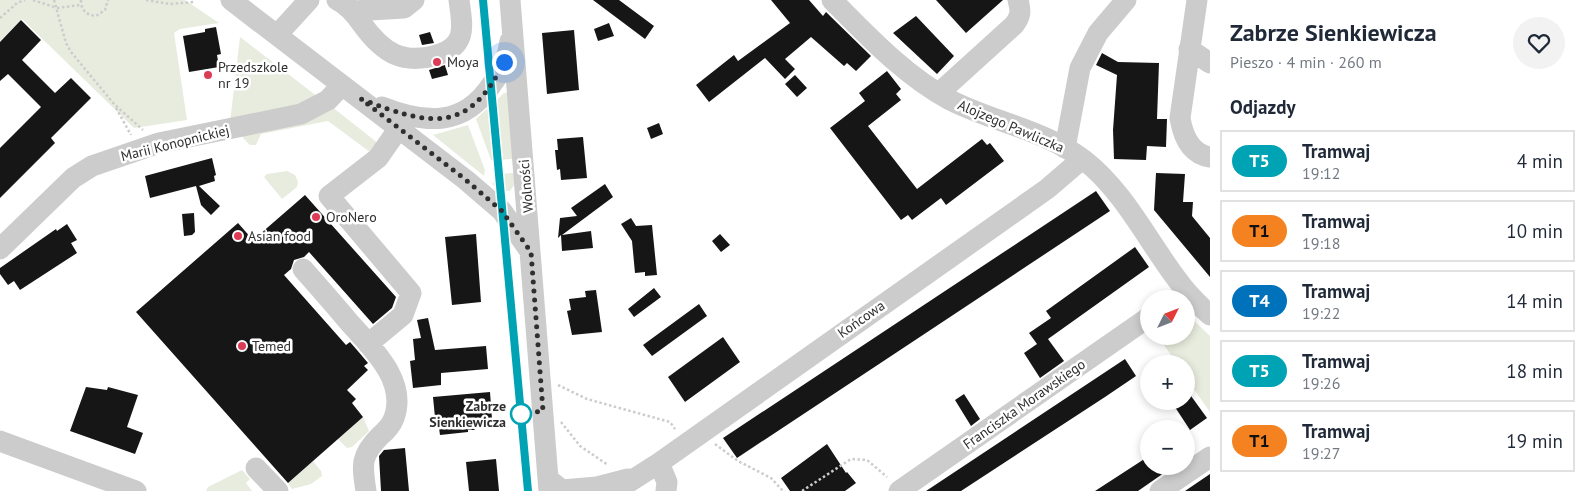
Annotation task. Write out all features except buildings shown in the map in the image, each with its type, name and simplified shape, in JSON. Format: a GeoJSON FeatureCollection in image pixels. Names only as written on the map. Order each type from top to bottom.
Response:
{"type":"FeatureCollection","features":[{"type":"Feature","properties":{"kind":"street"},"geometry":{"type":"LineString","coordinates":[[231,0],[478,190],[510,220],[531,252]]}},
{"type":"Feature","properties":{"kind":"street"},"geometry":{"type":"LineString","coordinates":[[345,6],[404,8],[414,0]]}},
{"type":"Feature","properties":{"kind":"street"},"geometry":{"type":"LineString","coordinates":[[345,6],[374,41],[386,51],[400,57],[414,58],[450,50],[457,44],[462,34],[459,0]]}},
{"type":"Feature","properties":{"kind":"street","name":"Wolności"},"geometry":{"type":"LineString","coordinates":[[510,0],[526,183],[548,485]]}},
{"type":"Feature","properties":{"kind":"street","name":"Alojzego Pawliczka"},"geometry":{"type":"LineString","coordinates":[[832,0],[888,55],[950,100],[1047,139],[1074,154],[1112,187],[1177,290]]}},
{"type":"Feature","properties":{"kind":"street"},"geometry":{"type":"LineString","coordinates":[[939,92],[1014,25],[1020,17],[1021,11],[1018,0]]}},
{"type":"Feature","properties":{"kind":"street"},"geometry":{"type":"LineString","coordinates":[[1074,154],[1080,68],[1098,33],[1126,0]]}},
{"type":"Feature","properties":{"kind":"street"},"geometry":{"type":"LineString","coordinates":[[1197,0],[1188,49],[1180,118],[1182,132],[1189,146],[1204,156],[1210,157]]}},
{"type":"Feature","properties":{"kind":"street"},"geometry":{"type":"LineString","coordinates":[[278,35],[310,1]]}},
{"type":"Feature","properties":{"kind":"street"},"geometry":{"type":"LineString","coordinates":[[361,99],[402,115],[420,118],[454,116],[470,109],[482,98],[501,69],[509,46],[512,24]]}},
{"type":"Feature","properties":{"kind":"street"},"geometry":{"type":"LineString","coordinates":[[1188,49],[1210,63]]}},
{"type":"Feature","properties":{"kind":"street","name":"Marii Konopnickiej"},"geometry":{"type":"LineString","coordinates":[[0,249],[74,178],[92,166],[149,146],[301,114],[328,100],[342,85]]}},
{"type":"Feature","properties":{"kind":"street"},"geometry":{"type":"LineString","coordinates":[[368,344],[403,315],[411,293],[329,196],[378,158],[399,128]]}},
{"type":"Feature","properties":{"kind":"street","name":"Końcowa"},"geometry":{"type":"LineString","coordinates":[[615,491],[659,463],[1047,188],[1074,154]]}},
{"type":"Feature","properties":{"kind":"street"},"geometry":{"type":"LineString","coordinates":[[478,190],[508,201],[516,198],[526,183]]}},
{"type":"Feature","properties":{"kind":"street"},"geometry":{"type":"LineString","coordinates":[[303,269],[388,370],[396,390],[397,406],[388,428],[370,446],[364,456],[362,466],[366,491]]}},
{"type":"Feature","properties":{"kind":"street","name":"Alojzego Pawliczka"},"geometry":{"type":"LineString","coordinates":[[1195,305],[1210,315]]}},
{"type":"Feature","properties":{"kind":"street","name":"Franciszka Morawskiego"},"geometry":{"type":"LineString","coordinates":[[900,490],[1140,323]]}},
{"type":"Feature","properties":{"kind":"street"},"geometry":{"type":"LineString","coordinates":[[0,441],[136,491]]}},
{"type":"Feature","properties":{"kind":"street"},"geometry":{"type":"LineString","coordinates":[[1160,491],[1210,457]]}},
{"type":"Feature","properties":{"kind":"street"},"geometry":{"type":"LineString","coordinates":[[659,463],[667,482],[666,491]]}},
{"type":"Feature","properties":{"kind":"street"},"geometry":{"type":"LineString","coordinates":[[256,468],[278,491]]}},
{"type":"Feature","properties":{"kind":"street","name":"Końcowa"},"geometry":{"type":"LineString","coordinates":[[548,485],[562,490],[577,490],[638,477]]}},
{"type":"Feature","properties":{"kind":"path"},"geometry":{"type":"LineString","coordinates":[[0,18],[17,3],[25,0]]}},
{"type":"Feature","properties":{"kind":"path"},"geometry":{"type":"LineString","coordinates":[[32,0],[55,8],[81,5]]}},
{"type":"Feature","properties":{"kind":"path"},"geometry":{"type":"LineString","coordinates":[[54,0],[66,43],[149,146]]}},
{"type":"Feature","properties":{"kind":"path"},"geometry":{"type":"LineString","coordinates":[[81,0],[81,5],[87,14],[96,16],[106,10],[108,0]]}},
{"type":"Feature","properties":{"kind":"path"},"geometry":{"type":"LineString","coordinates":[[146,0],[170,4],[194,2]]}},
{"type":"Feature","properties":{"kind":"path"},"geometry":{"type":"LineString","coordinates":[[114,104],[149,146]]}},
{"type":"Feature","properties":{"kind":"path"},"geometry":{"type":"LineString","coordinates":[[554,383],[587,399],[670,422],[679,435]]}},
{"type":"Feature","properties":{"kind":"path"},"geometry":{"type":"LineString","coordinates":[[557,417],[580,446],[608,465],[617,468]]}},
{"type":"Feature","properties":{"kind":"path"},"geometry":{"type":"LineString","coordinates":[[700,433],[738,461],[771,478],[783,491]]}},
{"type":"Feature","properties":{"kind":"path"},"geometry":{"type":"LineString","coordinates":[[802,491],[851,458],[867,460],[900,490]]}},
{"type":"Feature","properties":{"kind":"shaded area"},"geometry":{"type":"Polygon","coordinates":[[[0,0],[185,0],[219,23],[180,29],[174,33],[187,120],[134,128],[22,19],[0,41],[0,0]]]}},
{"type":"Feature","properties":{"kind":"shaded area"},"geometry":{"type":"Polygon","coordinates":[[[240,37],[318,97],[300,105],[230,122],[240,37]]]}},
{"type":"Feature","properties":{"kind":"shaded area"},"geometry":{"type":"Polygon","coordinates":[[[504,93],[508,93],[513,159],[491,160],[476,119],[504,93]]]}},
{"type":"Feature","properties":{"kind":"shaded area"},"geometry":{"type":"Polygon","coordinates":[[[331,106],[379,144],[374,155],[328,121],[261,134],[256,145],[250,145],[243,138],[244,133],[331,106]]]}},
{"type":"Feature","properties":{"kind":"shaded area"},"geometry":{"type":"Polygon","coordinates":[[[468,125],[485,170],[484,176],[433,135],[468,125]]]}},
{"type":"Feature","properties":{"kind":"shaded area"},"geometry":{"type":"Polygon","coordinates":[[[287,171],[295,175],[298,182],[297,187],[282,199],[264,177],[267,174],[287,171]]]}},
{"type":"Feature","properties":{"kind":"shaded area"},"geometry":{"type":"Polygon","coordinates":[[[514,173],[514,185],[510,191],[500,191],[492,184],[495,181],[495,174],[514,173]]]}},
{"type":"Feature","properties":{"kind":"shaded area"},"geometry":{"type":"Polygon","coordinates":[[[1195,322],[1210,336],[1210,412],[1195,391],[1195,355],[1171,355],[1164,345],[1195,345],[1195,322]]]}},
{"type":"Feature","properties":{"kind":"shaded area"},"geometry":{"type":"Polygon","coordinates":[[[363,417],[369,431],[352,447],[347,448],[338,439],[363,417]]]}},
{"type":"Feature","properties":{"kind":"shaded area"},"geometry":{"type":"Polygon","coordinates":[[[313,461],[321,471],[322,476],[311,484],[292,489],[288,483],[313,461]]]}},
{"type":"Feature","properties":{"kind":"shaded area"},"geometry":{"type":"Polygon","coordinates":[[[242,470],[250,479],[246,483],[252,491],[206,491],[208,487],[242,470]]]}},
{"type":"Feature","properties":{"kind":"tram line"},"geometry":{"type":"LineString","coordinates":[[483,0],[528,491]]}},
{"type":"Feature","properties":{"kind":"tram line","name":"T5"},"geometry":{"type":"LineString","coordinates":[[483,0],[528,491]]}},
{"type":"Feature","properties":{"kind":"place","name":"Moya"},"geometry":{"type":"Point","coordinates":[437,62]}},
{"type":"Feature","properties":{"kind":"place","name":"Przedszkole nr 19"},"geometry":{"type":"Point","coordinates":[208,75]}},
{"type":"Feature","properties":{"kind":"place","name":"OroNero"},"geometry":{"type":"Point","coordinates":[316,217]}},
{"type":"Feature","properties":{"kind":"place","name":"Asian food"},"geometry":{"type":"Point","coordinates":[238,236]}},
{"type":"Feature","properties":{"kind":"place","name":"Temed"},"geometry":{"type":"Point","coordinates":[242,346]}},
{"type":"Feature","properties":{"kind":"place","name":"Zabrze Sienkiewicza"},"geometry":{"type":"Point","coordinates":[521,414]}},
{"type":"Feature","properties":{"kind":"route"},"geometry":{"type":"LineString","coordinates":[[504,62],[497,77],[482,98],[470,109],[454,116],[437,119],[402,115],[361,99],[466,180],[502,211],[531,252],[543,411],[521,414]]}}]}
